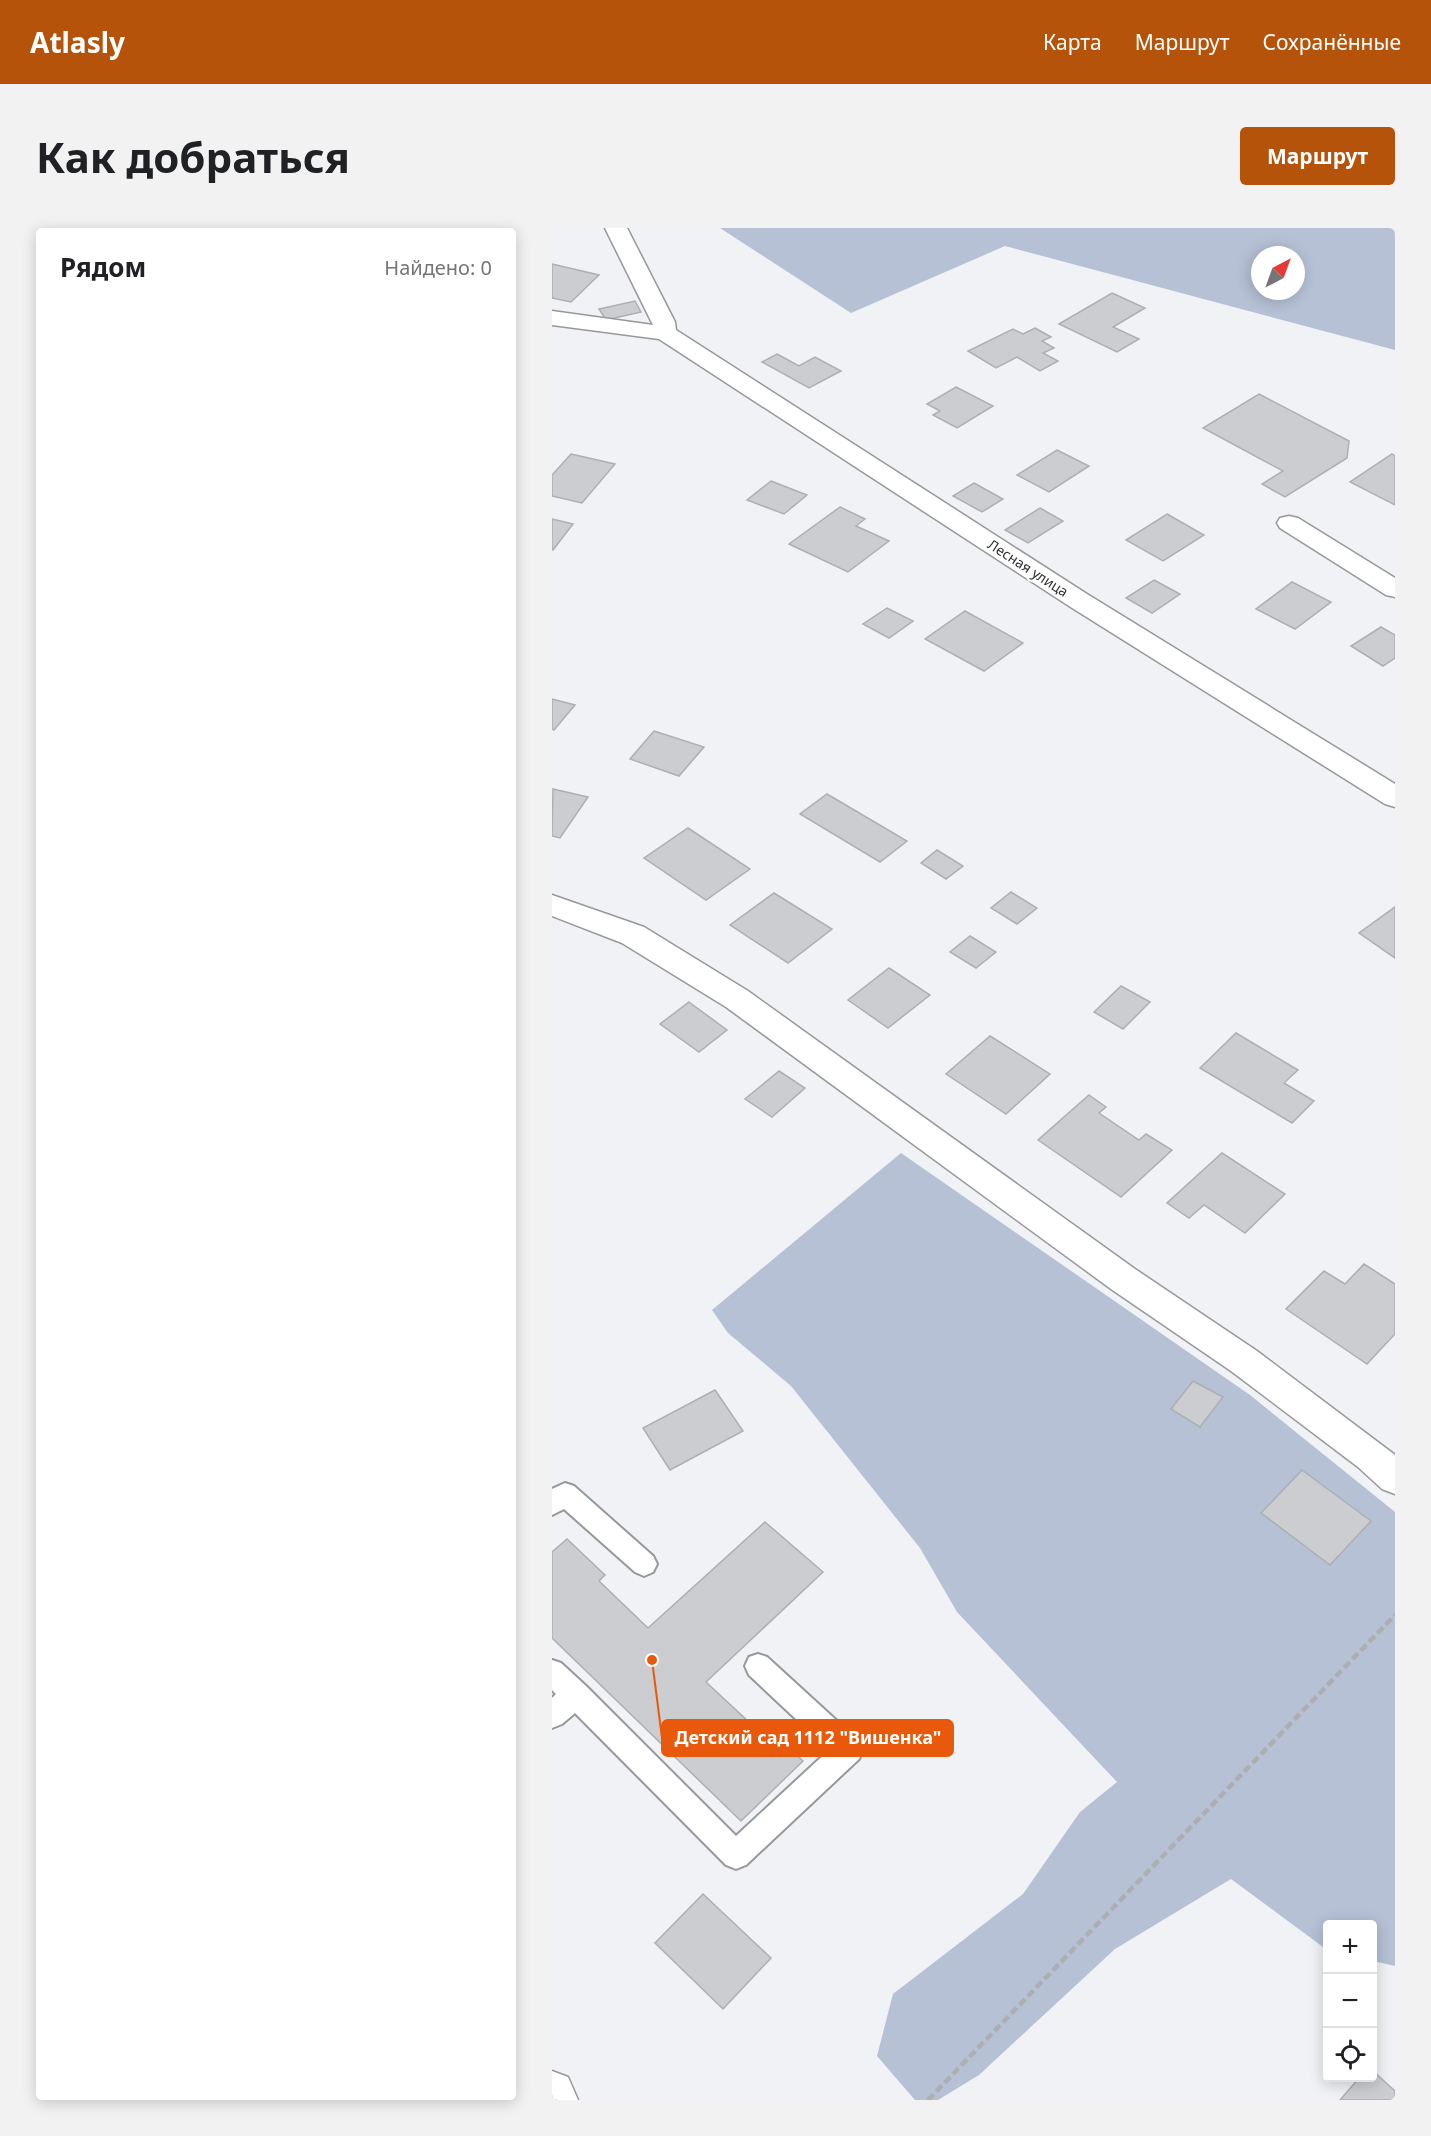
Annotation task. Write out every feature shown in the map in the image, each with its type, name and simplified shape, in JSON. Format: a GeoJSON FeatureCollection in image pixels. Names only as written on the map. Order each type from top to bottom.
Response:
{"type":"FeatureCollection","features":[{"type":"Feature","properties":{"kind":"street"},"geometry":{"type":"LineString","coordinates":[[552,318],[665,333],[664,322],[616,228]]}},
{"type":"Feature","properties":{"kind":"street","name":"Лесная улица"},"geometry":{"type":"LineString","coordinates":[[665,333],[1078,600],[1395,797]]}},
{"type":"Feature","properties":{"kind":"street"},"geometry":{"type":"LineString","coordinates":[[1289,523],[1395,589]]}},
{"type":"Feature","properties":{"kind":"street"},"geometry":{"type":"LineString","coordinates":[[552,905],[633,935],[736,999],[1123,1279],[1244,1361],[1371,1456],[1395,1478]]}},
{"type":"Feature","properties":{"kind":"street"},"geometry":{"type":"LineString","coordinates":[[552,2093],[556,2100]]}},
{"type":"Feature","properties":{"kind":"lane"},"geometry":{"type":"LineString","coordinates":[[552,1504],[565,1494],[644,1564]]}},
{"type":"Feature","properties":{"kind":"lane"},"geometry":{"type":"LineString","coordinates":[[552,1671],[735,1855],[849,1750],[758,1666]]}},
{"type":"Feature","properties":{"kind":"lane"},"geometry":{"type":"LineString","coordinates":[[552,1715],[576,1695]]}},
{"type":"Feature","properties":{"kind":"path"},"geometry":{"type":"LineString","coordinates":[[928,2100],[1395,1615]]}},
{"type":"Feature","properties":{"kind":"shaded area"},"geometry":{"type":"Polygon","coordinates":[[[720,228],[1395,228],[1395,350],[1005,246],[851,313],[720,228]]]}},
{"type":"Feature","properties":{"kind":"shaded area"},"geometry":{"type":"Polygon","coordinates":[[[901,1153],[1250,1395],[1395,1512],[1395,1966],[1377,1962],[1377,1920],[1323,1920],[1323,1947],[1231,1879],[1115,1949],[979,2075],[938,2100],[915,2100],[877,2056],[893,1994],[1023,1894],[1080,1812],[1117,1782],[957,1612],[920,1548],[791,1386],[728,1333],[712,1310],[901,1153]]]}},
{"type":"Feature","properties":{"kind":"building"},"geometry":{"type":"Polygon","coordinates":[[[552,264],[599,275],[571,302],[552,298],[552,264]]]}},
{"type":"Feature","properties":{"kind":"building"},"geometry":{"type":"Polygon","coordinates":[[[1112,293],[1145,308],[1113,327],[1139,339],[1117,352],[1059,324],[1112,293]]]}},
{"type":"Feature","properties":{"kind":"building"},"geometry":{"type":"Polygon","coordinates":[[[635,301],[641,312],[606,320],[599,309],[635,301]]]}},
{"type":"Feature","properties":{"kind":"building"},"geometry":{"type":"Polygon","coordinates":[[[1035,328],[1051,337],[1042,341],[1054,348],[1043,353],[1058,361],[1040,371],[1017,357],[996,368],[968,351],[1013,329],[1023,334],[1035,328]]]}},
{"type":"Feature","properties":{"kind":"building"},"geometry":{"type":"Polygon","coordinates":[[[777,354],[799,366],[815,357],[841,371],[809,388],[762,362],[777,354]]]}},
{"type":"Feature","properties":{"kind":"building"},"geometry":{"type":"Polygon","coordinates":[[[956,387],[993,406],[957,428],[933,415],[940,411],[927,404],[956,387]]]}},
{"type":"Feature","properties":{"kind":"building"},"geometry":{"type":"Polygon","coordinates":[[[1259,394],[1349,441],[1347,458],[1285,497],[1262,484],[1283,471],[1203,428],[1259,394]]]}},
{"type":"Feature","properties":{"kind":"building"},"geometry":{"type":"Polygon","coordinates":[[[1057,450],[1089,466],[1049,492],[1017,475],[1057,450]]]}},
{"type":"Feature","properties":{"kind":"building"},"geometry":{"type":"Polygon","coordinates":[[[571,454],[615,464],[582,503],[552,496],[552,475],[571,454]]]}},
{"type":"Feature","properties":{"kind":"building"},"geometry":{"type":"Polygon","coordinates":[[[1392,454],[1395,456],[1395,505],[1350,482],[1392,454]]]}},
{"type":"Feature","properties":{"kind":"building"},"geometry":{"type":"Polygon","coordinates":[[[771,481],[807,495],[784,514],[747,500],[771,481]]]}},
{"type":"Feature","properties":{"kind":"building"},"geometry":{"type":"Polygon","coordinates":[[[974,483],[1003,499],[982,512],[953,496],[974,483]]]}},
{"type":"Feature","properties":{"kind":"building"},"geometry":{"type":"Polygon","coordinates":[[[840,507],[865,519],[856,526],[889,541],[848,572],[789,544],[840,507]]]}},
{"type":"Feature","properties":{"kind":"building"},"geometry":{"type":"Polygon","coordinates":[[[1040,508],[1063,521],[1028,543],[1005,530],[1040,508]]]}},
{"type":"Feature","properties":{"kind":"building"},"geometry":{"type":"Polygon","coordinates":[[[1167,514],[1204,535],[1163,561],[1126,540],[1167,514]]]}},
{"type":"Feature","properties":{"kind":"building"},"geometry":{"type":"Polygon","coordinates":[[[552,519],[573,524],[553,550],[552,549],[552,519]]]}},
{"type":"Feature","properties":{"kind":"building"},"geometry":{"type":"Polygon","coordinates":[[[1154,580],[1180,594],[1152,613],[1126,598],[1154,580]]]}},
{"type":"Feature","properties":{"kind":"building"},"geometry":{"type":"Polygon","coordinates":[[[1292,582],[1331,602],[1295,629],[1256,609],[1292,582]]]}},
{"type":"Feature","properties":{"kind":"building"},"geometry":{"type":"Polygon","coordinates":[[[887,608],[913,621],[889,638],[863,624],[887,608]]]}},
{"type":"Feature","properties":{"kind":"building"},"geometry":{"type":"Polygon","coordinates":[[[965,611],[1023,643],[984,671],[925,639],[965,611]]]}},
{"type":"Feature","properties":{"kind":"building"},"geometry":{"type":"Polygon","coordinates":[[[1381,627],[1395,635],[1395,658],[1383,666],[1351,646],[1381,627]]]}},
{"type":"Feature","properties":{"kind":"building"},"geometry":{"type":"Polygon","coordinates":[[[552,699],[575,705],[554,730],[552,729],[552,699]]]}},
{"type":"Feature","properties":{"kind":"building"},"geometry":{"type":"Polygon","coordinates":[[[654,731],[704,747],[679,776],[630,759],[654,731]]]}},
{"type":"Feature","properties":{"kind":"building"},"geometry":{"type":"Polygon","coordinates":[[[553,789],[588,797],[560,838],[552,836],[553,789]]]}},
{"type":"Feature","properties":{"kind":"building"},"geometry":{"type":"Polygon","coordinates":[[[827,794],[907,841],[880,862],[800,814],[827,794]]]}},
{"type":"Feature","properties":{"kind":"building"},"geometry":{"type":"Polygon","coordinates":[[[688,828],[750,869],[706,900],[644,858],[688,828]]]}},
{"type":"Feature","properties":{"kind":"building"},"geometry":{"type":"Polygon","coordinates":[[[937,850],[963,866],[946,879],[921,863],[937,850]]]}},
{"type":"Feature","properties":{"kind":"building"},"geometry":{"type":"Polygon","coordinates":[[[1011,892],[1037,908],[1017,924],[991,908],[1011,892]]]}},
{"type":"Feature","properties":{"kind":"building"},"geometry":{"type":"Polygon","coordinates":[[[774,893],[832,929],[788,963],[730,925],[774,893]]]}},
{"type":"Feature","properties":{"kind":"building"},"geometry":{"type":"Polygon","coordinates":[[[1395,907],[1395,958],[1359,933],[1395,907]]]}},
{"type":"Feature","properties":{"kind":"building"},"geometry":{"type":"Polygon","coordinates":[[[970,936],[996,952],[976,968],[950,952],[970,936]]]}},
{"type":"Feature","properties":{"kind":"building"},"geometry":{"type":"Polygon","coordinates":[[[889,968],[930,995],[888,1028],[848,1000],[889,968]]]}},
{"type":"Feature","properties":{"kind":"building"},"geometry":{"type":"Polygon","coordinates":[[[1121,986],[1150,1002],[1123,1029],[1094,1012],[1121,986]]]}},
{"type":"Feature","properties":{"kind":"building"},"geometry":{"type":"Polygon","coordinates":[[[689,1002],[727,1030],[699,1052],[660,1024],[689,1002]]]}},
{"type":"Feature","properties":{"kind":"building"},"geometry":{"type":"Polygon","coordinates":[[[1236,1033],[1298,1070],[1284,1083],[1314,1101],[1292,1123],[1200,1068],[1236,1033]]]}},
{"type":"Feature","properties":{"kind":"building"},"geometry":{"type":"Polygon","coordinates":[[[990,1036],[1050,1074],[1006,1114],[946,1074],[990,1036]]]}},
{"type":"Feature","properties":{"kind":"building"},"geometry":{"type":"Polygon","coordinates":[[[779,1071],[805,1088],[772,1117],[745,1099],[779,1071]]]}},
{"type":"Feature","properties":{"kind":"building"},"geometry":{"type":"Polygon","coordinates":[[[1089,1095],[1106,1107],[1099,1113],[1139,1140],[1146,1134],[1172,1150],[1121,1197],[1038,1140],[1089,1095]]]}},
{"type":"Feature","properties":{"kind":"building"},"geometry":{"type":"Polygon","coordinates":[[[1222,1153],[1285,1194],[1245,1233],[1204,1205],[1189,1218],[1167,1203],[1222,1153]]]}},
{"type":"Feature","properties":{"kind":"building"},"geometry":{"type":"Polygon","coordinates":[[[1364,1264],[1395,1284],[1395,1334],[1367,1364],[1286,1309],[1324,1271],[1345,1284],[1364,1264]]]}},
{"type":"Feature","properties":{"kind":"building"},"geometry":{"type":"Polygon","coordinates":[[[1193,1381],[1223,1397],[1200,1427],[1171,1409],[1193,1381]]]}},
{"type":"Feature","properties":{"kind":"building"},"geometry":{"type":"Polygon","coordinates":[[[715,1390],[743,1431],[670,1470],[643,1428],[715,1390]]]}},
{"type":"Feature","properties":{"kind":"building"},"geometry":{"type":"Polygon","coordinates":[[[1302,1470],[1371,1521],[1330,1565],[1261,1513],[1302,1470]]]}},
{"type":"Feature","properties":{"kind":"building"},"geometry":{"type":"Polygon","coordinates":[[[765,1522],[823,1572],[706,1682],[766,1738],[772,1732],[803,1761],[741,1821],[552,1638],[552,1552],[567,1539],[605,1575],[599,1581],[648,1628],[765,1522]]]}},
{"type":"Feature","properties":{"kind":"building"},"geometry":{"type":"Polygon","coordinates":[[[703,1894],[771,1958],[723,2009],[655,1943],[703,1894]]]}},
{"type":"Feature","properties":{"kind":"building"},"geometry":{"type":"Polygon","coordinates":[[[1377,2075],[1395,2091],[1395,2100],[1340,2100],[1356,2082],[1377,2082],[1377,2075]]]}},
{"type":"Feature","properties":{"kind":"place","name":"Детский сад 1112 \"Вишенка\""},"geometry":{"type":"Point","coordinates":[652,1660]}}]}
